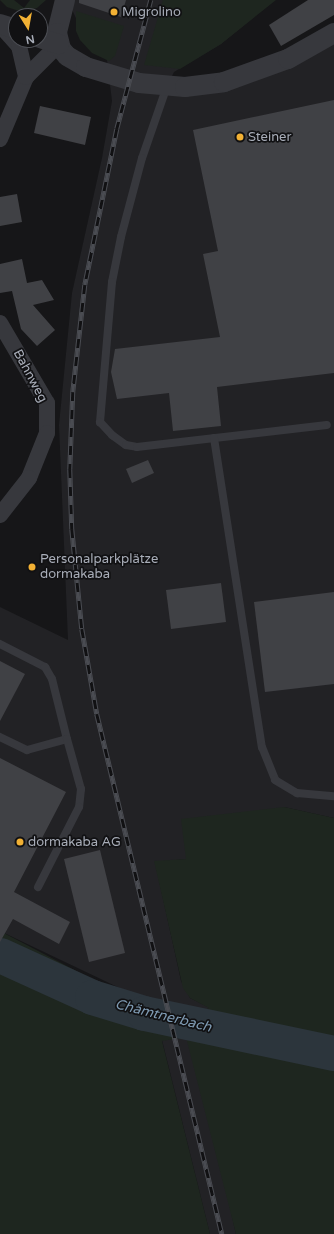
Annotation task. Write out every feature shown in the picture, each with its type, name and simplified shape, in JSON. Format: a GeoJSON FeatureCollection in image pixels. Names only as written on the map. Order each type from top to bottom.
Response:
{"type":"FeatureCollection","features":[{"type":"Feature","properties":{"kind":"street"},"geometry":{"type":"LineString","coordinates":[[65,0],[57,27],[59,44],[67,56],[86,67],[128,81],[167,86],[203,86],[245,76],[288,59],[334,33]]}},
{"type":"Feature","properties":{"kind":"street"},"geometry":{"type":"LineString","coordinates":[[0,25],[19,46],[26,77]]}},
{"type":"Feature","properties":{"kind":"street"},"geometry":{"type":"LineString","coordinates":[[48,41],[59,44]]}},
{"type":"Feature","properties":{"kind":"street"},"geometry":{"type":"LineString","coordinates":[[0,139],[26,77],[59,44]]}},
{"type":"Feature","properties":{"kind":"street","name":"Bahnweg"},"geometry":{"type":"LineString","coordinates":[[0,323],[47,403],[48,433],[29,478],[0,515]]}},
{"type":"Feature","properties":{"kind":"lane"},"geometry":{"type":"LineString","coordinates":[[167,86],[142,158],[121,237],[112,282],[100,422],[126,445],[137,446],[327,425]]}},
{"type":"Feature","properties":{"kind":"lane"},"geometry":{"type":"LineString","coordinates":[[214,438],[262,747],[275,780],[297,793],[334,796]]}},
{"type":"Feature","properties":{"kind":"lane"},"geometry":{"type":"LineString","coordinates":[[0,644],[45,667],[52,679],[81,789],[80,807],[38,886]]}},
{"type":"Feature","properties":{"kind":"lane"},"geometry":{"type":"LineString","coordinates":[[0,737],[27,750],[67,739]]}},
{"type":"Feature","properties":{"kind":"shaded area"},"geometry":{"type":"Polygon","coordinates":[[[0,0],[14,0],[24,8],[10,8],[0,0]]]}},
{"type":"Feature","properties":{"kind":"shaded area"},"geometry":{"type":"Polygon","coordinates":[[[30,0],[46,0],[37,8],[24,8],[30,0]]]}},
{"type":"Feature","properties":{"kind":"shaded area"},"geometry":{"type":"Polygon","coordinates":[[[70,0],[275,0],[221,44],[174,72],[167,86],[185,87],[334,33],[334,818],[284,807],[186,859],[155,862],[181,981],[190,998],[210,1008],[197,1015],[184,1016],[151,1010],[128,992],[0,931],[0,607],[68,640],[59,425],[72,293],[102,158],[112,101],[106,52],[85,38],[69,3],[70,0]]]}},
{"type":"Feature","properties":{"kind":"shaded area"},"geometry":{"type":"Polygon","coordinates":[[[163,0],[276,0],[221,44],[180,69],[144,65],[163,0]]]}},
{"type":"Feature","properties":{"kind":"shaded area"},"geometry":{"type":"Polygon","coordinates":[[[76,11],[124,26],[115,56],[109,61],[92,53],[80,40],[76,31],[76,11]]]}},
{"type":"Feature","properties":{"kind":"shaded area"},"geometry":{"type":"Polygon","coordinates":[[[284,807],[334,818],[334,1234],[236,1234],[186,1037],[162,1041],[210,1234],[0,1234],[0,931],[151,1010],[184,1016],[197,1014],[209,1008],[190,998],[183,988],[154,861],[186,859],[181,819],[284,807]]]}},
{"type":"Feature","properties":{"kind":"shaded area"},"geometry":{"type":"Polygon","coordinates":[[[187,1037],[219,1159],[236,1234],[210,1234],[162,1040],[187,1037]]]}},
{"type":"Feature","properties":{"kind":"building","name":"Migrolino"},"geometry":{"type":"Polygon","coordinates":[[[79,0],[126,0],[121,17],[79,3],[79,0]]]}},
{"type":"Feature","properties":{"kind":"building"},"geometry":{"type":"Polygon","coordinates":[[[308,0],[334,0],[334,15],[281,46],[269,25],[308,0]]]}},
{"type":"Feature","properties":{"kind":"building"},"geometry":{"type":"Polygon","coordinates":[[[334,100],[334,373],[217,387],[221,426],[173,431],[169,393],[117,399],[111,372],[115,349],[220,337],[203,254],[218,251],[193,130],[334,100]]]}},
{"type":"Feature","properties":{"kind":"building"},"geometry":{"type":"Polygon","coordinates":[[[40,106],[91,117],[85,145],[34,133],[40,106]]]}},
{"type":"Feature","properties":{"kind":"building"},"geometry":{"type":"Polygon","coordinates":[[[17,194],[22,222],[0,226],[0,197],[17,194]]]}},
{"type":"Feature","properties":{"kind":"building"},"geometry":{"type":"Polygon","coordinates":[[[22,259],[27,283],[42,280],[54,300],[33,305],[55,330],[37,346],[21,329],[12,291],[0,293],[0,264],[22,259]]]}},
{"type":"Feature","properties":{"kind":"building"},"geometry":{"type":"Polygon","coordinates":[[[148,460],[154,473],[132,483],[126,469],[148,460]]]}},
{"type":"Feature","properties":{"kind":"building"},"geometry":{"type":"Polygon","coordinates":[[[221,583],[226,622],[171,629],[166,590],[221,583]]]}},
{"type":"Feature","properties":{"kind":"building"},"geometry":{"type":"Polygon","coordinates":[[[334,592],[334,684],[265,692],[254,602],[334,592]]]}},
{"type":"Feature","properties":{"kind":"building"},"geometry":{"type":"Polygon","coordinates":[[[0,661],[25,674],[0,721],[0,661]]]}},
{"type":"Feature","properties":{"kind":"building","name":"dormakaba AG"},"geometry":{"type":"Polygon","coordinates":[[[0,758],[66,792],[14,892],[70,922],[59,944],[13,919],[0,942],[0,758]]]}},
{"type":"Feature","properties":{"kind":"building"},"geometry":{"type":"Polygon","coordinates":[[[100,850],[125,953],[89,962],[64,859],[100,850]]]}},
{"type":"Feature","properties":{"kind":"waterway","name":"Chämtnerbach"},"geometry":{"type":"LineString","coordinates":[[0,955],[92,997],[144,1013],[334,1053]]}},
{"type":"Feature","properties":{"kind":"railway"},"geometry":{"type":"LineString","coordinates":[[151,0],[117,129],[85,285],[73,392],[70,469],[72,529],[82,629],[97,714],[222,1234]]}},
{"type":"Feature","properties":{"kind":"place","name":"Migrolino"},"geometry":{"type":"Point","coordinates":[114,12]}},
{"type":"Feature","properties":{"kind":"place","name":"Steiner"},"geometry":{"type":"Point","coordinates":[240,137]}},
{"type":"Feature","properties":{"kind":"place","name":"Personalparkplätze dormakaba"},"geometry":{"type":"Point","coordinates":[32,567]}},
{"type":"Feature","properties":{"kind":"place","name":"dormakaba AG"},"geometry":{"type":"Point","coordinates":[20,842]}}]}
